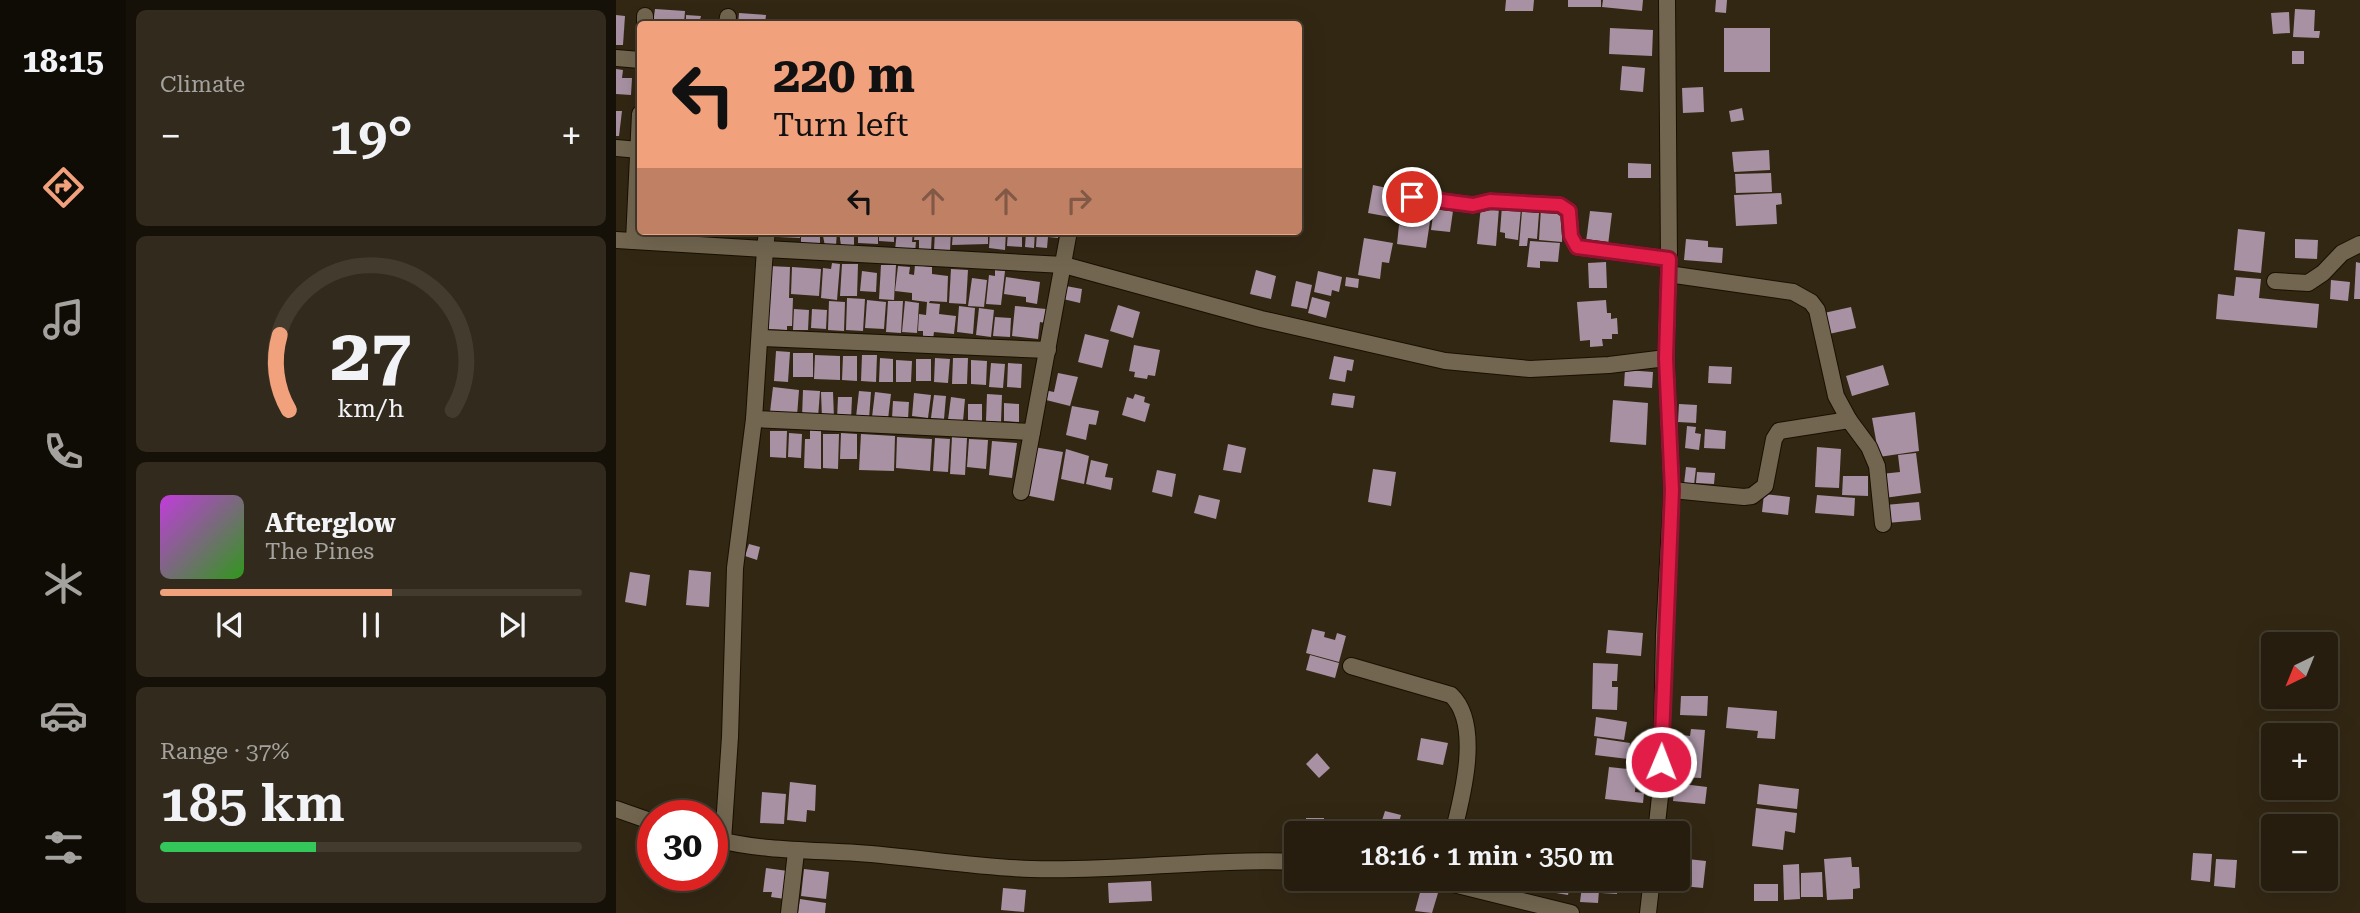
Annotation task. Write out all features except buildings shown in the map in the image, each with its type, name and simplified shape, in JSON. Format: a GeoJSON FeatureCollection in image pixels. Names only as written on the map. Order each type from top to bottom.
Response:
{"type":"FeatureCollection","features":[{"type":"Feature","properties":{"kind":"street"},"geometry":{"type":"LineString","coordinates":[[1657,821],[1661,787],[1664,635],[1672,490],[1666,358],[1669,267],[1667,0]]}},
{"type":"Feature","properties":{"kind":"street"},"geometry":{"type":"LineString","coordinates":[[616,58],[637,60]]}},
{"type":"Feature","properties":{"kind":"street"},"geometry":{"type":"LineString","coordinates":[[616,148],[637,150]]}},
{"type":"Feature","properties":{"kind":"street"},"geometry":{"type":"LineString","coordinates":[[634,241],[637,186]]}},
{"type":"Feature","properties":{"kind":"street"},"geometry":{"type":"LineString","coordinates":[[1412,197],[1473,205],[1490,201],[1560,205],[1569,211],[1571,236],[1577,247],[1793,292],[1811,302],[1821,320],[1836,396],[1849,420],[1869,447],[1877,466],[1883,524]]}},
{"type":"Feature","properties":{"kind":"street"},"geometry":{"type":"LineString","coordinates":[[722,800],[730,737],[735,568],[754,419],[767,235]]}},
{"type":"Feature","properties":{"kind":"street"},"geometry":{"type":"LineString","coordinates":[[1021,492],[1068,235]]}},
{"type":"Feature","properties":{"kind":"street"},"geometry":{"type":"LineString","coordinates":[[616,240],[716,238],[765,249],[1064,265],[1261,319],[1445,361],[1530,369],[1609,365],[1666,358]]}},
{"type":"Feature","properties":{"kind":"street"},"geometry":{"type":"LineString","coordinates":[[2275,281],[2308,284],[2342,253],[2360,244]]}},
{"type":"Feature","properties":{"kind":"street"},"geometry":{"type":"LineString","coordinates":[[761,338],[1048,351]]}},
{"type":"Feature","properties":{"kind":"street"},"geometry":{"type":"LineString","coordinates":[[754,419],[1032,432]]}},
{"type":"Feature","properties":{"kind":"street"},"geometry":{"type":"LineString","coordinates":[[1672,490],[1752,496],[1765,486],[1774,439],[1779,430],[1849,420]]}},
{"type":"Feature","properties":{"kind":"street"},"geometry":{"type":"LineString","coordinates":[[1351,666],[1451,695],[1456,700],[1464,723],[1468,760],[1455,821]]}},
{"type":"Feature","properties":{"kind":"street"},"geometry":{"type":"LineString","coordinates":[[616,809],[637,816]]}},
{"type":"Feature","properties":{"kind":"street"},"geometry":{"type":"LineString","coordinates":[[728,842],[796,852],[855,853],[1031,869],[1284,861]]}},
{"type":"Feature","properties":{"kind":"street"},"geometry":{"type":"LineString","coordinates":[[789,913],[796,852]]}},
{"type":"Feature","properties":{"kind":"street"},"geometry":{"type":"LineString","coordinates":[[1482,891],[1571,913]]}},
{"type":"Feature","properties":{"kind":"street"},"geometry":{"type":"LineString","coordinates":[[1648,913],[1651,891]]}},
{"type":"Feature","properties":{"kind":"route"},"geometry":{"type":"LineString","coordinates":[[1412,197],[1473,205],[1490,201],[1560,205],[1569,211],[1571,236],[1577,247],[1669,259],[1666,358],[1672,490],[1664,635],[1661,762]]}}]}
